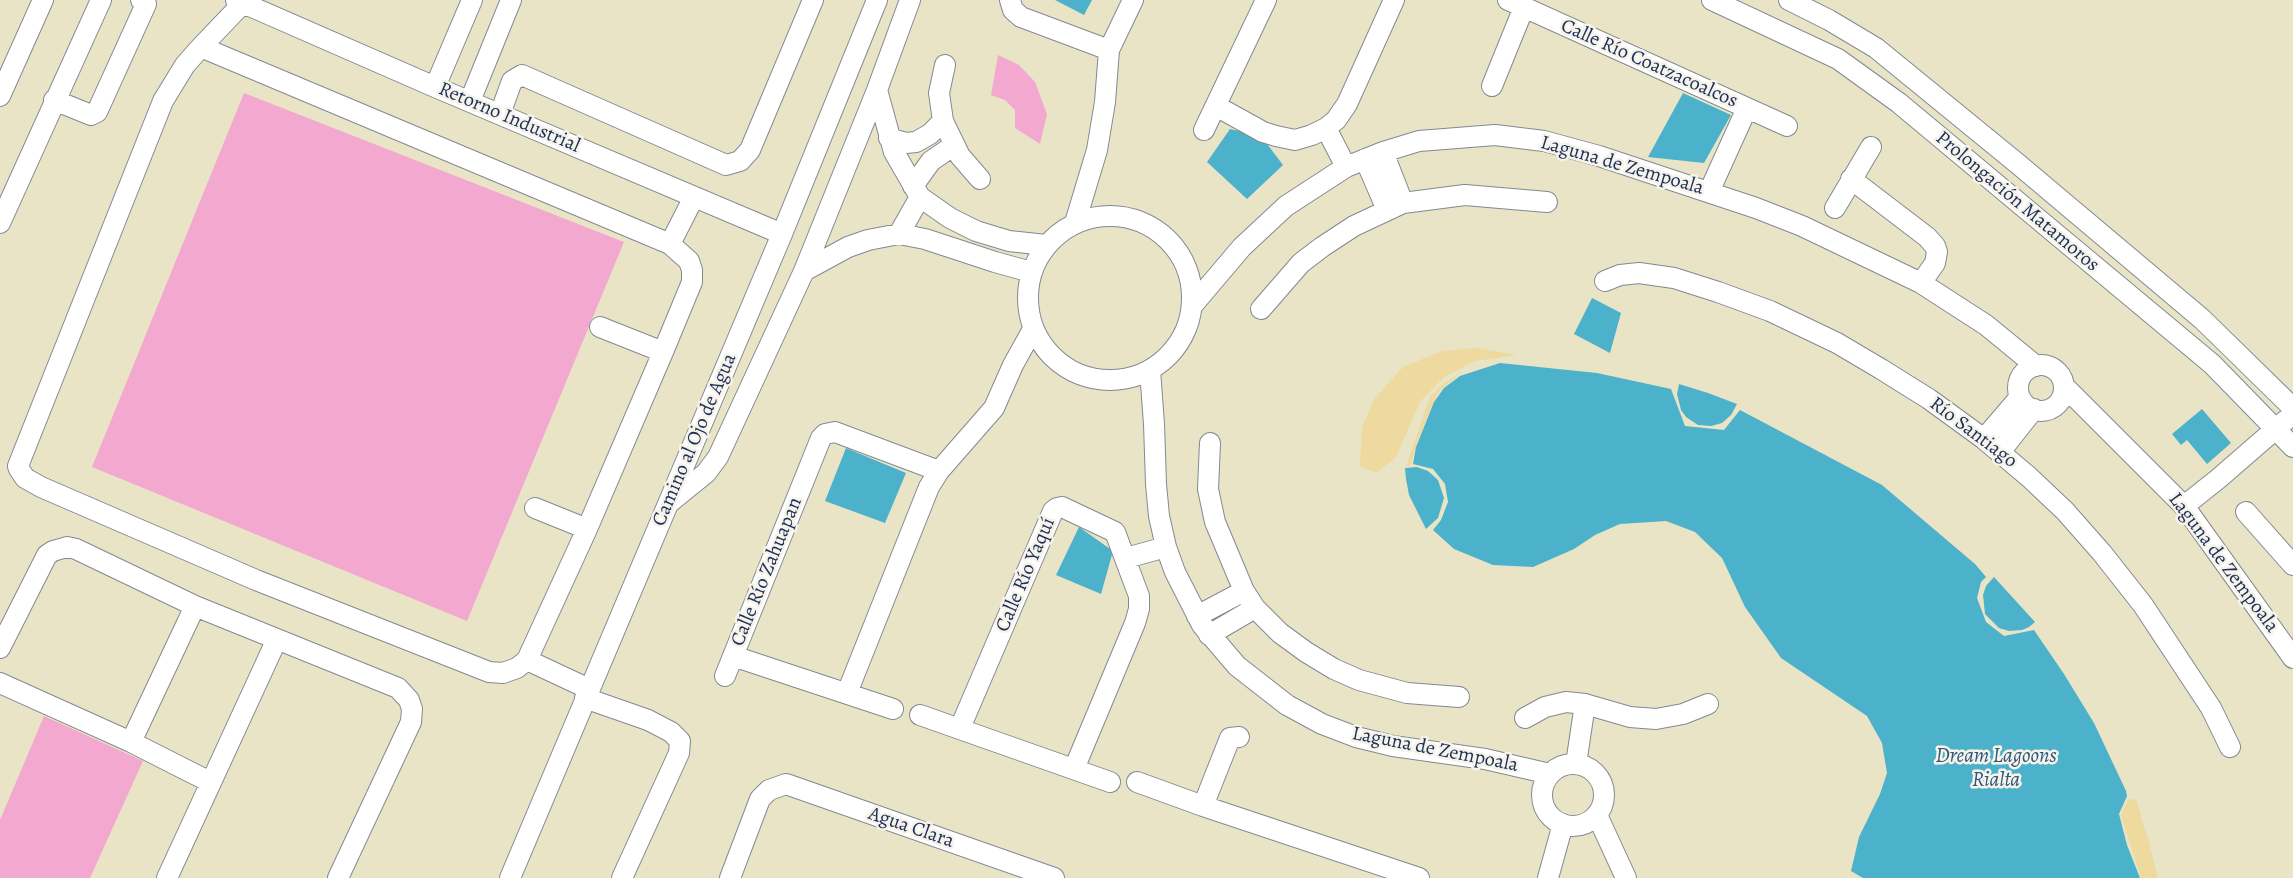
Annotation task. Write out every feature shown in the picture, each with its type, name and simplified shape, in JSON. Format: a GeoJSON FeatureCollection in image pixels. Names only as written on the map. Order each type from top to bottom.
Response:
{"type":"FeatureCollection","features":[{"type":"Feature","properties":{"kind":"street"},"geometry":{"type":"LineString","coordinates":[[0,96],[43,0]]}},
{"type":"Feature","properties":{"kind":"street"},"geometry":{"type":"LineString","coordinates":[[0,223],[54,100],[101,0]]}},
{"type":"Feature","properties":{"kind":"street"},"geometry":{"type":"LineString","coordinates":[[54,100],[91,115],[98,111],[146,4],[141,0]]}},
{"type":"Feature","properties":{"kind":"street"},"geometry":{"type":"LineString","coordinates":[[434,87],[472,0]]}},
{"type":"Feature","properties":{"kind":"street"},"geometry":{"type":"LineString","coordinates":[[470,101],[511,0]]}},
{"type":"Feature","properties":{"kind":"street"},"geometry":{"type":"LineString","coordinates":[[500,114],[512,81],[517,76],[522,75],[726,165],[740,162],[750,150],[813,0]]}},
{"type":"Feature","properties":{"kind":"street","name":"Camino al Ojo de Agua"},"geometry":{"type":"LineString","coordinates":[[510,878],[782,234],[876,0]]}},
{"type":"Feature","properties":{"kind":"street"},"geometry":{"type":"LineString","coordinates":[[669,503],[706,473],[718,457],[804,271],[877,90],[910,0]]}},
{"type":"Feature","properties":{"kind":"street"},"geometry":{"type":"LineString","coordinates":[[1010,0],[1013,10],[1021,17],[1109,50]]}},
{"type":"Feature","properties":{"kind":"street"},"geometry":{"type":"LineString","coordinates":[[1074,223],[1097,150],[1105,102],[1109,50],[1133,0]]}},
{"type":"Feature","properties":{"kind":"street"},"geometry":{"type":"LineString","coordinates":[[1204,130],[1266,0]]}},
{"type":"Feature","properties":{"kind":"street"},"geometry":{"type":"LineString","coordinates":[[1216,106],[1263,132],[1295,140],[1326,128],[1336,120],[1347,104],[1394,0]]}},
{"type":"Feature","properties":{"kind":"street","name":"Prolongación Matamoros"},"geometry":{"type":"LineString","coordinates":[[1712,0],[1838,59],[1899,103],[2212,364],[2276,427],[2293,447]]}},
{"type":"Feature","properties":{"kind":"street"},"geometry":{"type":"LineString","coordinates":[[1789,0],[1830,20],[1876,48],[2202,319],[2293,408]]}},
{"type":"Feature","properties":{"kind":"street"},"geometry":{"type":"LineString","coordinates":[[201,46],[670,244],[689,261],[692,270],[692,282],[663,352],[588,529],[526,660],[517,668],[503,673],[489,672],[256,580],[41,487],[22,475],[18,466],[163,101],[185,65],[201,46],[240,1]]}},
{"type":"Feature","properties":{"kind":"street","name":"Retorno Industrial"},"geometry":{"type":"LineString","coordinates":[[240,1],[434,87],[782,234]]}},
{"type":"Feature","properties":{"kind":"street","name":"Calle Río Coatzacoalcos"},"geometry":{"type":"LineString","coordinates":[[1492,86],[1516,4],[1787,126]]}},
{"type":"Feature","properties":{"kind":"street"},"geometry":{"type":"LineString","coordinates":[[945,65],[939,93],[943,121],[953,146],[965,164],[980,179]]}},
{"type":"Feature","properties":{"kind":"street"},"geometry":{"type":"LineString","coordinates":[[877,90],[889,138],[902,169],[917,192],[950,218],[976,231],[1009,240],[1046,245]]}},
{"type":"Feature","properties":{"kind":"street","name":"Calle Río Coatzacoalcos"},"geometry":{"type":"LineString","coordinates":[[1709,192],[1747,108]]}},
{"type":"Feature","properties":{"kind":"street"},"geometry":{"type":"LineString","coordinates":[[889,138],[906,143],[916,142],[930,134],[943,121]]}},
{"type":"Feature","properties":{"kind":"street"},"geometry":{"type":"LineString","coordinates":[[1326,128],[1346,167]]}},
{"type":"Feature","properties":{"kind":"street","name":"Laguna de Zempoala"},"geometry":{"type":"LineString","coordinates":[[1192,306],[1242,247],[1286,206],[1346,167],[1374,155],[1419,141],[1495,135],[1544,141],[1599,156],[1709,192],[1802,226],[1921,283],[1986,325],[2036,366]]}},
{"type":"Feature","properties":{"kind":"street"},"geometry":{"type":"LineString","coordinates":[[899,234],[930,161],[953,146]]}},
{"type":"Feature","properties":{"kind":"street"},"geometry":{"type":"LineString","coordinates":[[1835,208],[1871,148]]}},
{"type":"Feature","properties":{"kind":"street"},"geometry":{"type":"LineString","coordinates":[[1374,155],[1395,207]]}},
{"type":"Feature","properties":{"kind":"street"},"geometry":{"type":"LineString","coordinates":[[1851,179],[1935,246],[1937,252],[1934,263],[1921,283]]}},
{"type":"Feature","properties":{"kind":"street"},"geometry":{"type":"LineString","coordinates":[[1261,309],[1301,263],[1322,247],[1354,226],[1395,207],[1465,195],[1547,202]]}},
{"type":"Feature","properties":{"kind":"street"},"geometry":{"type":"LineString","coordinates":[[670,244],[694,197]]}},
{"type":"Feature","properties":{"kind":"street"},"geometry":{"type":"LineString","coordinates":[[1098,216],[1123,216],[1146,224],[1167,238],[1182,257],[1191,281],[1192,306],[1186,332],[1171,354],[1150,370],[1124,380],[1096,380],[1070,370],[1048,352],[1034,329],[1028,300],[1032,272],[1046,245],[1059,232],[1074,223],[1098,216]]}},
{"type":"Feature","properties":{"kind":"street"},"geometry":{"type":"LineString","coordinates":[[804,271],[848,247],[868,240],[899,234],[925,239],[1032,272]]}},
{"type":"Feature","properties":{"kind":"street","name":"Río Santiago"},"geometry":{"type":"LineString","coordinates":[[1605,281],[1620,275],[1639,273],[1674,278],[1770,312],[1837,343],[1929,399],[1984,438],[2065,511],[2143,605],[2211,708],[2230,747]]}},
{"type":"Feature","properties":{"kind":"street"},"geometry":{"type":"LineString","coordinates":[[600,327],[663,352]]}},
{"type":"Feature","properties":{"kind":"street"},"geometry":{"type":"LineString","coordinates":[[847,693],[929,487],[939,471],[994,408],[1013,365],[1034,329]]}},
{"type":"Feature","properties":{"kind":"street"},"geometry":{"type":"LineString","coordinates":[[2036,366],[2051,367],[2062,379],[2064,386],[2060,400],[2055,406],[2041,411],[2027,403],[2019,382],[2028,369],[2036,366]]}},
{"type":"Feature","properties":{"kind":"street","name":"Laguna de Zempoala"},"geometry":{"type":"LineString","coordinates":[[1150,370],[1156,484],[1159,516],[1166,546],[1175,572],[1197,616],[1209,635],[1237,666],[1287,705],[1322,724],[1356,737],[1393,746],[1452,753],[1550,774]]}},
{"type":"Feature","properties":{"kind":"street","name":"Laguna de Zempoala"},"geometry":{"type":"LineString","coordinates":[[2064,386],[2184,506],[2293,658]]}},
{"type":"Feature","properties":{"kind":"street"},"geometry":{"type":"LineString","coordinates":[[1984,438],[2027,403]]}},
{"type":"Feature","properties":{"kind":"street"},"geometry":{"type":"LineString","coordinates":[[2000,452],[2027,403]]}},
{"type":"Feature","properties":{"kind":"street"},"geometry":{"type":"LineString","coordinates":[[2184,506],[2293,414]]}},
{"type":"Feature","properties":{"kind":"street","name":"Calle Río Zahuapan"},"geometry":{"type":"LineString","coordinates":[[893,709],[733,656],[821,438],[825,434],[835,432],[939,471]]}},
{"type":"Feature","properties":{"kind":"street"},"geometry":{"type":"LineString","coordinates":[[1210,443],[1208,489],[1215,522],[1250,600],[1280,633],[1334,669],[1359,680],[1407,693],[1459,697]]}},
{"type":"Feature","properties":{"kind":"street","name":"Calle Río Yaquí"},"geometry":{"type":"LineString","coordinates":[[960,728],[1055,509],[1062,507],[1115,532],[1139,596],[1139,609],[1074,769]]}},
{"type":"Feature","properties":{"kind":"street"},"geometry":{"type":"LineString","coordinates":[[535,508],[588,529]]}},
{"type":"Feature","properties":{"kind":"street"},"geometry":{"type":"LineString","coordinates":[[2246,512],[2293,565]]}},
{"type":"Feature","properties":{"kind":"street"},"geometry":{"type":"LineString","coordinates":[[1126,558],[1166,546]]}},
{"type":"Feature","properties":{"kind":"street"},"geometry":{"type":"LineString","coordinates":[[0,648],[47,555],[53,551],[68,547],[76,549],[195,606],[398,688],[409,700],[412,709],[411,722],[338,878]]}},
{"type":"Feature","properties":{"kind":"street"},"geometry":{"type":"LineString","coordinates":[[1197,616],[1250,600]]}},
{"type":"Feature","properties":{"kind":"street"},"geometry":{"type":"LineString","coordinates":[[1209,635],[1250,600]]}},
{"type":"Feature","properties":{"kind":"street"},"geometry":{"type":"LineString","coordinates":[[131,742],[195,606]]}},
{"type":"Feature","properties":{"kind":"street"},"geometry":{"type":"LineString","coordinates":[[168,878],[210,782],[277,639]]}},
{"type":"Feature","properties":{"kind":"street"},"geometry":{"type":"LineString","coordinates":[[725,676],[733,656]]}},
{"type":"Feature","properties":{"kind":"street"},"geometry":{"type":"LineString","coordinates":[[526,660],[587,694],[671,732],[680,742],[679,753],[622,878]]}},
{"type":"Feature","properties":{"kind":"street"},"geometry":{"type":"LineString","coordinates":[[0,684],[131,742],[210,782]]}},
{"type":"Feature","properties":{"kind":"street"},"geometry":{"type":"LineString","coordinates":[[1525,718],[1535,711],[1556,703],[1566,702],[1585,704],[1630,717],[1656,719],[1683,714],[1708,704]]}},
{"type":"Feature","properties":{"kind":"street"},"geometry":{"type":"LineString","coordinates":[[1576,764],[1585,704]]}},
{"type":"Feature","properties":{"kind":"street"},"geometry":{"type":"LineString","coordinates":[[920,715],[1110,782]]}},
{"type":"Feature","properties":{"kind":"street"},"geometry":{"type":"LineString","coordinates":[[1203,806],[1230,738],[1239,737]]}},
{"type":"Feature","properties":{"kind":"street"},"geometry":{"type":"LineString","coordinates":[[1576,764],[1594,771],[1600,778],[1604,797],[1597,815],[1581,825],[1563,824],[1549,814],[1542,798],[1545,781],[1557,768],[1576,764]]}},
{"type":"Feature","properties":{"kind":"street"},"geometry":{"type":"LineString","coordinates":[[1137,782],[1419,878]]}},
{"type":"Feature","properties":{"kind":"street","name":"Agua Clara"},"geometry":{"type":"LineString","coordinates":[[732,877],[760,799],[769,790],[786,784],[1054,878]]}},
{"type":"Feature","properties":{"kind":"street"},"geometry":{"type":"LineString","coordinates":[[1597,815],[1626,878]]}},
{"type":"Feature","properties":{"kind":"street"},"geometry":{"type":"LineString","coordinates":[[1548,878],[1563,824]]}},
{"type":"Feature","properties":{"kind":"sand"},"geometry":{"type":"Polygon","coordinates":[[[1476,348],[1517,355],[1475,361],[1444,377],[1420,402],[1396,457],[1376,473],[1360,466],[1362,427],[1374,399],[1403,367],[1442,351],[1476,348]]]}},
{"type":"Feature","properties":{"kind":"sand"},"geometry":{"type":"Polygon","coordinates":[[[1463,371],[1440,390],[1435,398],[1417,442],[1411,465],[1406,466],[1430,397],[1440,386],[1463,371]]]}},
{"type":"Feature","properties":{"kind":"sand"},"geometry":{"type":"Polygon","coordinates":[[[2136,799],[2158,878],[2141,878],[2121,815],[2128,800],[2136,799]]]}},
{"type":"Feature","properties":{"kind":"water"},"geometry":{"type":"Polygon","coordinates":[[[1055,0],[1092,0],[1084,15],[1055,0]]]}},
{"type":"Feature","properties":{"kind":"water"},"geometry":{"type":"Polygon","coordinates":[[[1683,93],[1731,115],[1704,163],[1648,157],[1683,93]]]}},
{"type":"Feature","properties":{"kind":"water"},"geometry":{"type":"Polygon","coordinates":[[[1230,129],[1261,136],[1283,165],[1247,199],[1207,162],[1230,129]]]}},
{"type":"Feature","properties":{"kind":"water"},"geometry":{"type":"Polygon","coordinates":[[[1592,298],[1621,313],[1610,353],[1574,334],[1592,298]]]}},
{"type":"Feature","properties":{"kind":"water","name":"Dream Lagoons Rialta"},"geometry":{"type":"Polygon","coordinates":[[[1500,363],[1597,373],[1671,389],[1685,426],[1724,430],[1740,410],[1882,485],[1975,564],[1986,577],[1981,582],[1977,598],[1986,622],[2004,636],[2034,630],[2064,674],[2094,723],[2126,791],[2127,796],[2119,814],[2127,845],[2140,878],[1863,878],[1851,871],[1859,837],[1880,794],[1887,773],[1882,743],[1867,716],[1781,658],[1745,607],[1722,558],[1695,532],[1666,521],[1620,524],[1595,535],[1574,549],[1533,567],[1493,565],[1454,549],[1433,530],[1441,520],[1448,502],[1445,484],[1433,469],[1413,464],[1416,447],[1434,402],[1444,388],[1460,376],[1500,363]]]}},
{"type":"Feature","properties":{"kind":"water"},"geometry":{"type":"Polygon","coordinates":[[[1679,384],[1737,404],[1731,415],[1722,423],[1711,426],[1698,425],[1686,417],[1681,410],[1677,394],[1679,384]]]}},
{"type":"Feature","properties":{"kind":"water"},"geometry":{"type":"Polygon","coordinates":[[[2202,409],[2231,443],[2207,464],[2187,440],[2181,445],[2172,434],[2202,409]]]}},
{"type":"Feature","properties":{"kind":"water"},"geometry":{"type":"Polygon","coordinates":[[[846,448],[906,473],[885,523],[825,501],[846,448]]]}},
{"type":"Feature","properties":{"kind":"water"},"geometry":{"type":"Polygon","coordinates":[[[1417,467],[1428,471],[1438,480],[1444,498],[1438,518],[1426,529],[1409,495],[1406,479],[1405,468],[1417,467]]]}},
{"type":"Feature","properties":{"kind":"water"},"geometry":{"type":"Polygon","coordinates":[[[1079,527],[1113,551],[1101,594],[1056,575],[1079,527]]]}},
{"type":"Feature","properties":{"kind":"water"},"geometry":{"type":"Polygon","coordinates":[[[1994,577],[2035,622],[2029,627],[2022,630],[2009,631],[1999,628],[1985,614],[1983,595],[1986,586],[1994,577]]]}},
{"type":"Feature","properties":{"kind":"building"},"geometry":{"type":"Polygon","coordinates":[[[998,55],[1019,65],[1035,82],[1047,114],[1040,144],[1015,128],[1015,110],[1005,100],[991,95],[998,55]]]}},
{"type":"Feature","properties":{"kind":"building"},"geometry":{"type":"Polygon","coordinates":[[[244,93],[624,242],[467,621],[92,467],[244,93]]]}},
{"type":"Feature","properties":{"kind":"building"},"geometry":{"type":"Polygon","coordinates":[[[44,716],[143,761],[90,878],[0,878],[0,820],[44,716]]]}}]}
